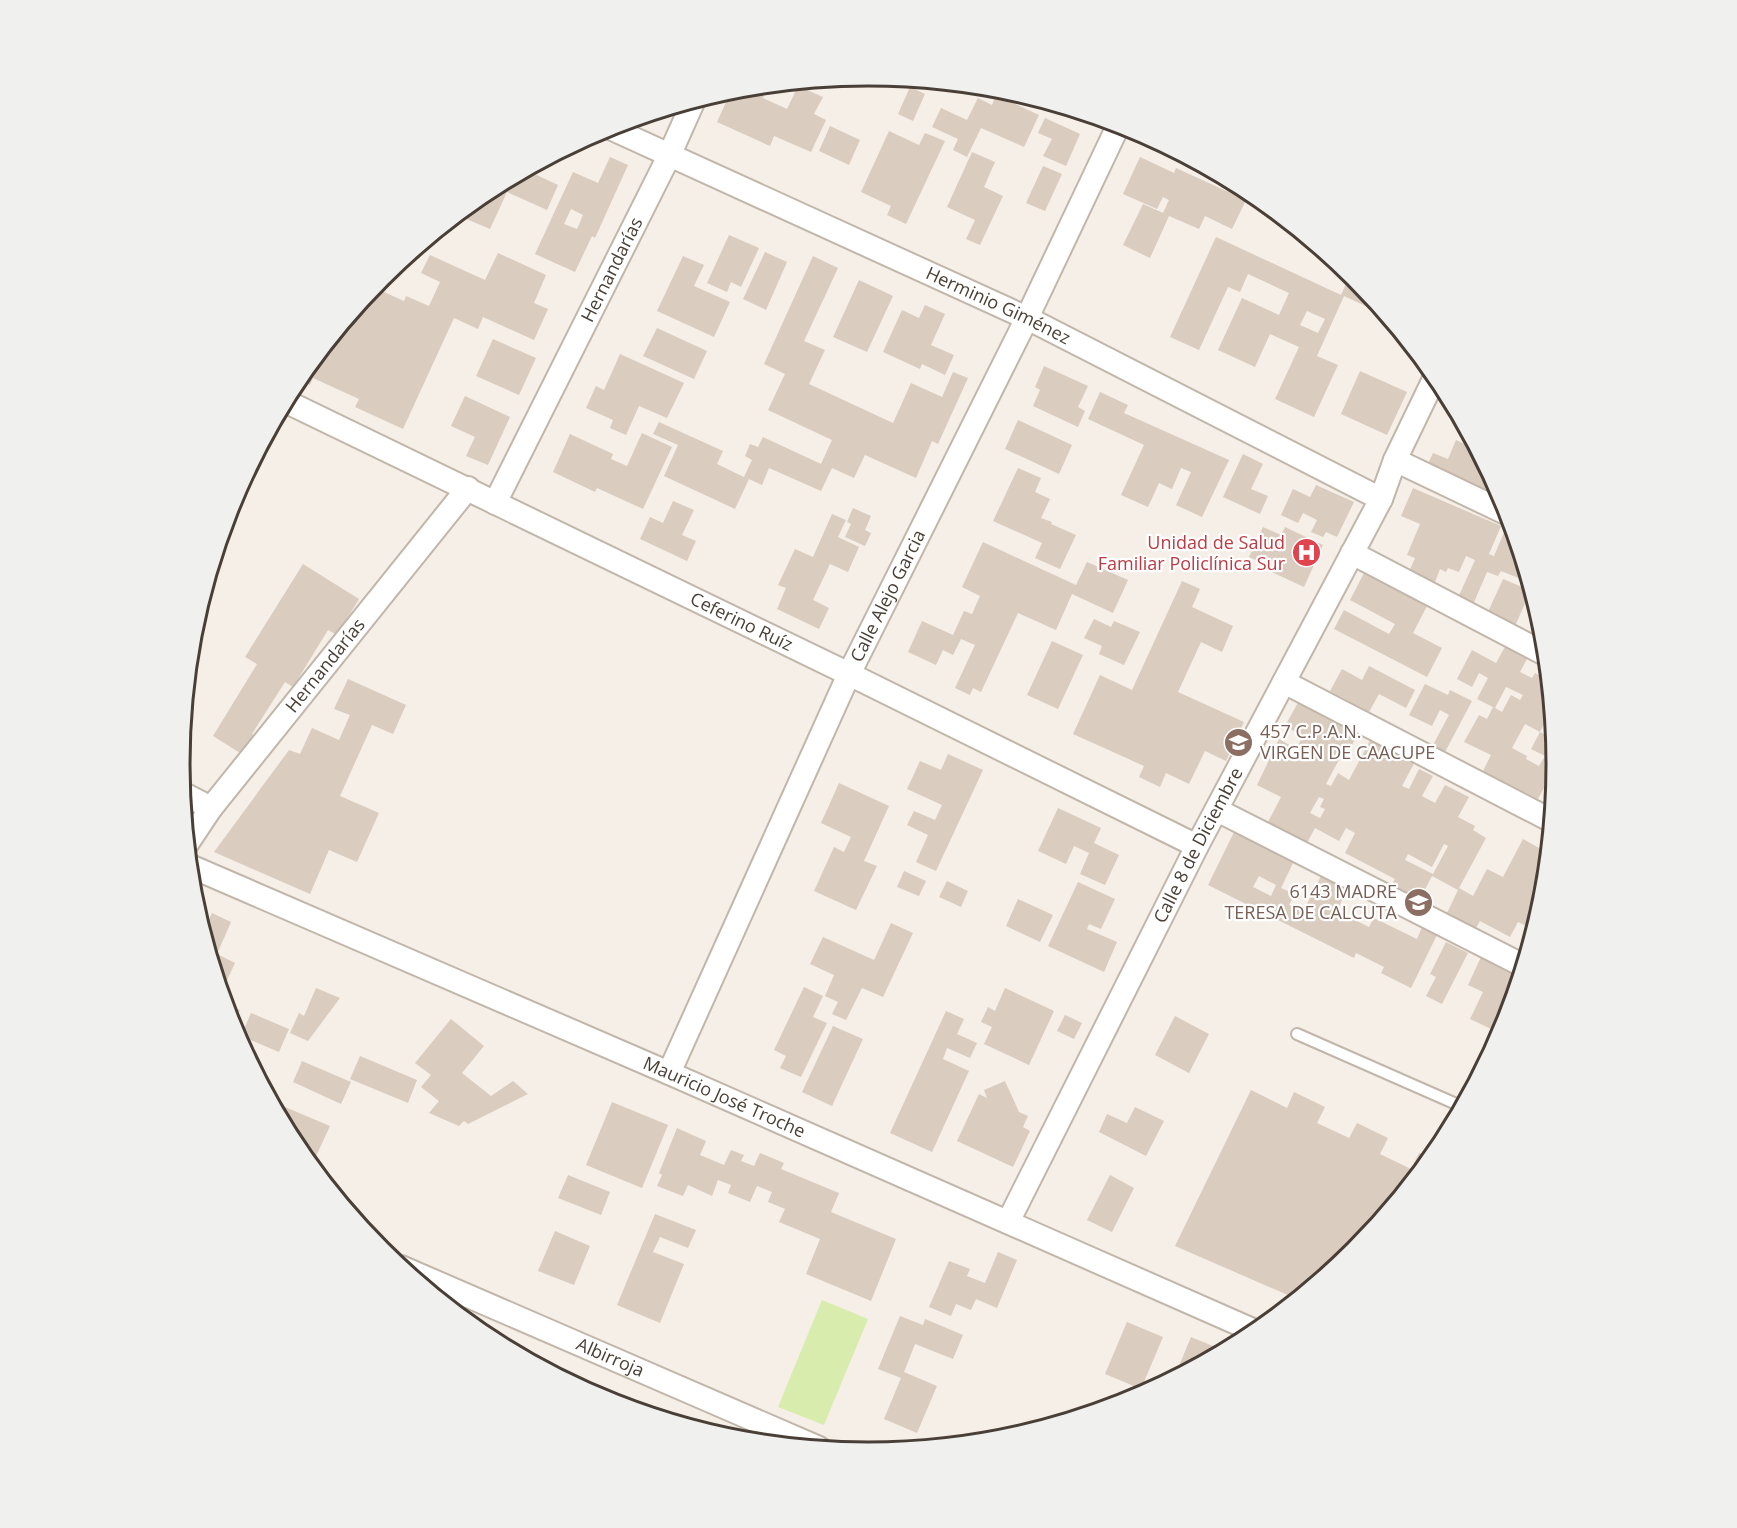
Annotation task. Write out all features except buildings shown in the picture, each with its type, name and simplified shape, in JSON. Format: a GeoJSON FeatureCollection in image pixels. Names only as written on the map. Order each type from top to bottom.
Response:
{"type":"FeatureCollection","features":[{"type":"Feature","properties":{"kind":"street","name":"Hernandarías"},"geometry":{"type":"LineString","coordinates":[[495,503],[669,156],[690,110]]}},
{"type":"Feature","properties":{"kind":"street","name":"Calle Alejo Garcia"},"geometry":{"type":"LineString","coordinates":[[669,1073],[849,674],[1027,318],[1115,132]]}},
{"type":"Feature","properties":{"kind":"street","name":"Herminio Giménez"},"geometry":{"type":"LineString","coordinates":[[620,133],[1027,318],[1381,499]]}},
{"type":"Feature","properties":{"kind":"street","name":"Calle 8 de Diciembre"},"geometry":{"type":"LineString","coordinates":[[1008,1222],[1197,846],[1381,499],[1395,460],[1431,385]]}},
{"type":"Feature","properties":{"kind":"street","name":"Ceferino Ruíz"},"geometry":{"type":"LineString","coordinates":[[293,405],[468,488],[1197,846]]}},
{"type":"Feature","properties":{"kind":"street"},"geometry":{"type":"LineString","coordinates":[[1395,460],[1497,509]]}},
{"type":"Feature","properties":{"kind":"street","name":"Hernandarías"},"geometry":{"type":"LineString","coordinates":[[194,834],[211,808],[468,488]]}},
{"type":"Feature","properties":{"kind":"street"},"geometry":{"type":"LineString","coordinates":[[1352,553],[1537,650]]}},
{"type":"Feature","properties":{"kind":"street"},"geometry":{"type":"LineString","coordinates":[[1284,682],[1545,817]]}},
{"type":"Feature","properties":{"kind":"street"},"geometry":{"type":"LineString","coordinates":[[191,798],[211,808]]}},
{"type":"Feature","properties":{"kind":"street"},"geometry":{"type":"LineString","coordinates":[[1217,810],[1517,962]]}},
{"type":"Feature","properties":{"kind":"street","name":"Mauricio José Troche"},"geometry":{"type":"LineString","coordinates":[[199,871],[669,1073],[1246,1327]]}},
{"type":"Feature","properties":{"kind":"street","name":"Albirroja"},"geometry":{"type":"LineString","coordinates":[[427,1279],[797,1439]]}},
{"type":"Feature","properties":{"kind":"lane"},"geometry":{"type":"LineString","coordinates":[[1297,1035],[1455,1104]]}},
{"type":"Feature","properties":{"kind":"green space"},"geometry":{"type":"Polygon","coordinates":[[[822,1300],[868,1319],[824,1425],[778,1407],[822,1300]]]}},
{"type":"Feature","properties":{"kind":"place","name":"Unidad de Salud Familiar Policlínica Sur"},"geometry":{"type":"Point","coordinates":[1306,553]}},
{"type":"Feature","properties":{"kind":"place","name":"457 C.P.A.N. VIRGEN DE CAACUPE"},"geometry":{"type":"Point","coordinates":[1239,742]}},
{"type":"Feature","properties":{"kind":"place","name":"6143 MADRE TERESA DE CALCUTA"},"geometry":{"type":"Point","coordinates":[1418,902]}}]}
